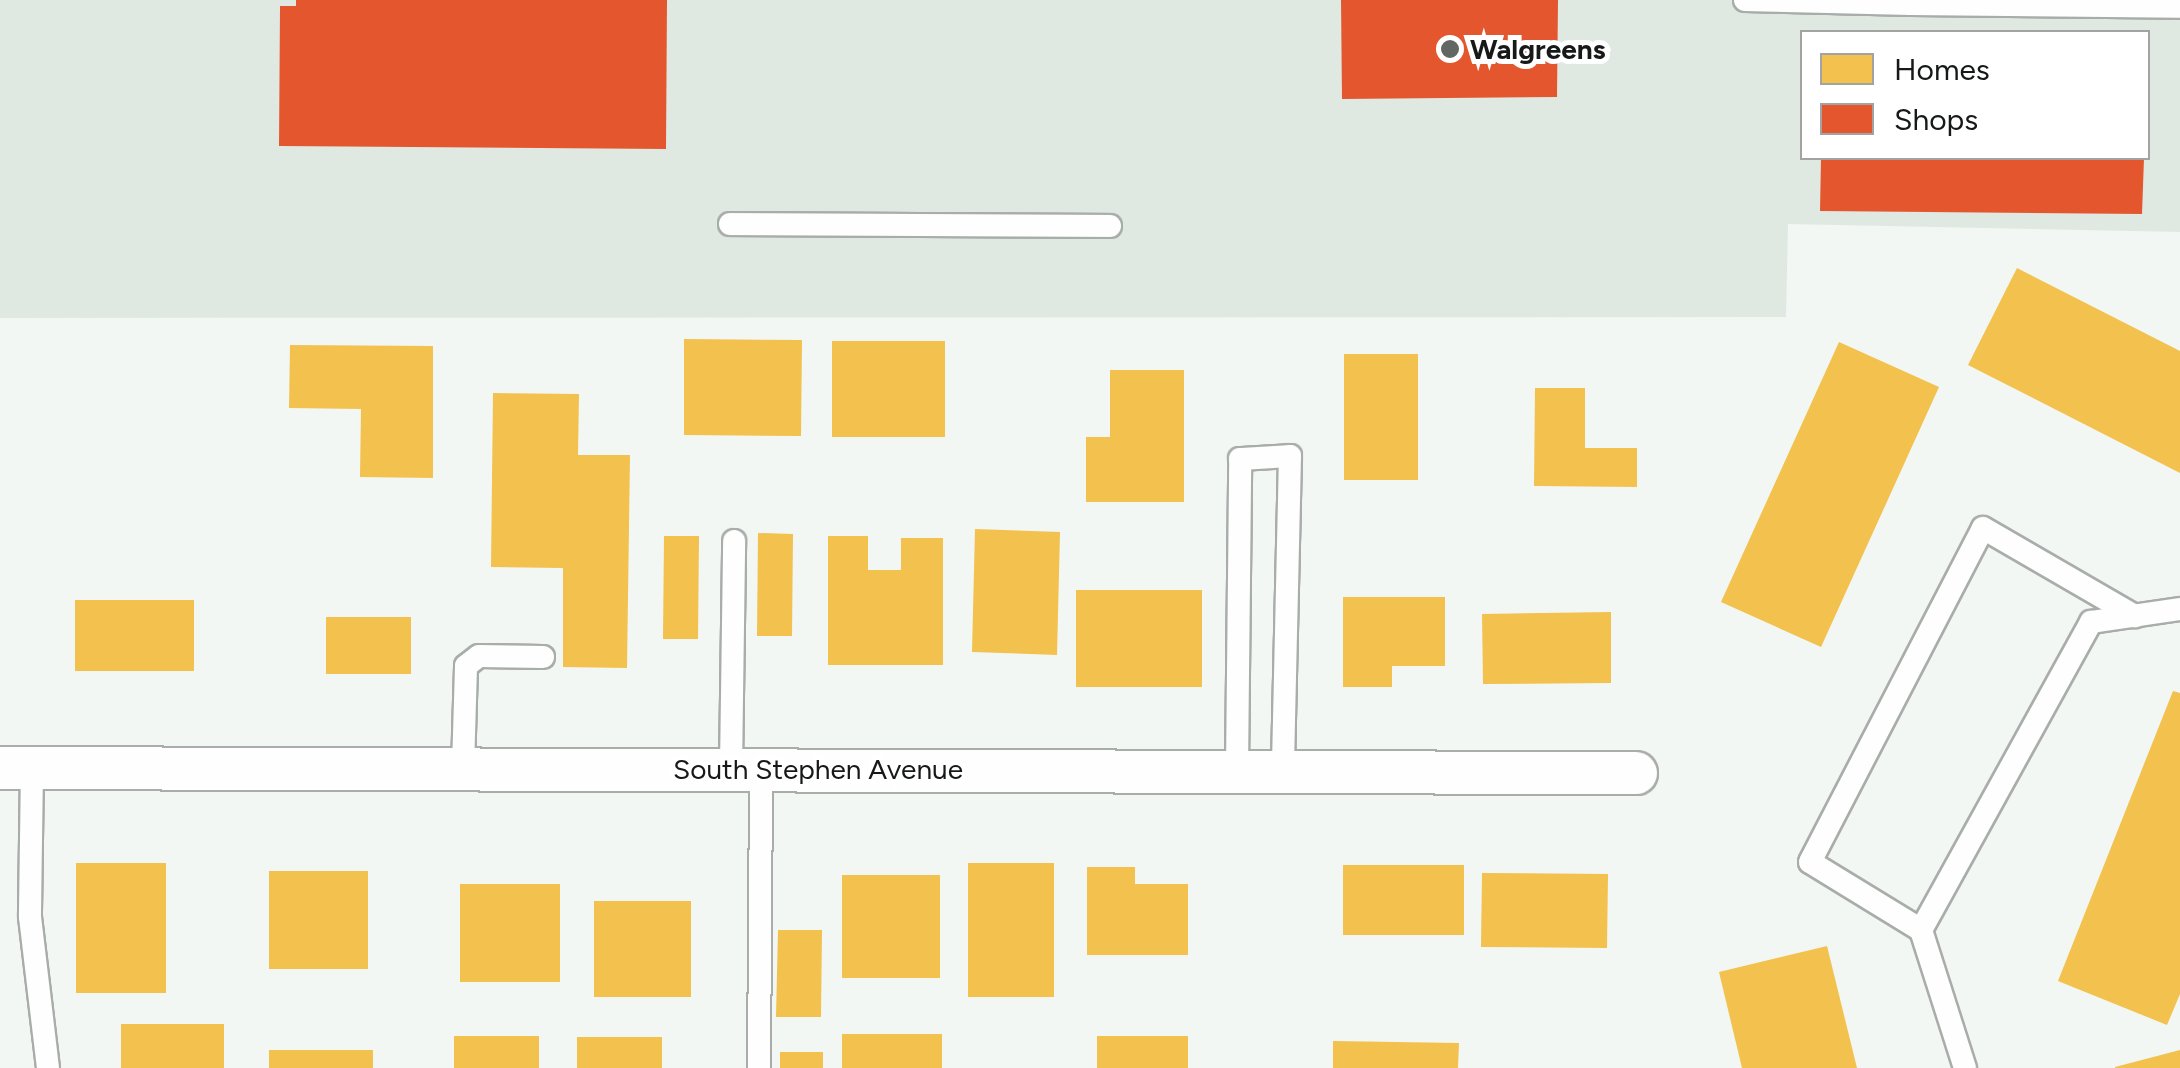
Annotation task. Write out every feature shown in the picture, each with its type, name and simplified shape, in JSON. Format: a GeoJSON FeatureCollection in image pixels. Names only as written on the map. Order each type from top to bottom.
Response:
{"type":"FeatureCollection","features":[{"type":"Feature","properties":{"kind":"street","name":"South Stephen Avenue"},"geometry":{"type":"LineString","coordinates":[[16,768],[1636,773]]}},
{"type":"Feature","properties":{"kind":"lane"},"geometry":{"type":"LineString","coordinates":[[1745,1],[2180,7]]}},
{"type":"Feature","properties":{"kind":"lane"},"geometry":{"type":"LineString","coordinates":[[730,224],[1110,226]]}},
{"type":"Feature","properties":{"kind":"lane"},"geometry":{"type":"LineString","coordinates":[[1236,770],[1240,459],[1290,456],[1282,770]]}},
{"type":"Feature","properties":{"kind":"lane"},"geometry":{"type":"LineString","coordinates":[[1964,1068],[1921,930],[1810,862],[1982,528],[2135,616]]}},
{"type":"Feature","properties":{"kind":"lane"},"geometry":{"type":"LineString","coordinates":[[734,541],[760,1068]]}},
{"type":"Feature","properties":{"kind":"lane"},"geometry":{"type":"LineString","coordinates":[[1921,930],[2091,622],[2180,609]]}},
{"type":"Feature","properties":{"kind":"lane"},"geometry":{"type":"LineString","coordinates":[[463,768],[466,666],[479,656],[543,657]]}},
{"type":"Feature","properties":{"kind":"lane"},"geometry":{"type":"LineString","coordinates":[[16,768],[48,1068]]}},
{"type":"Feature","properties":{"kind":"shaded area"},"geometry":{"type":"Polygon","coordinates":[[[0,0],[2180,0],[2180,232],[1788,224],[1786,317],[0,318],[0,0]]]}},
{"type":"Feature","properties":{"kind":"building: Homes"},"geometry":{"type":"Polygon","coordinates":[[[2017,268],[2180,351],[2180,473],[1968,365],[2017,268]]]}},
{"type":"Feature","properties":{"kind":"building: Homes"},"geometry":{"type":"Polygon","coordinates":[[[684,339],[802,340],[801,436],[684,435],[684,339]]]}},
{"type":"Feature","properties":{"kind":"building: Homes"},"geometry":{"type":"Polygon","coordinates":[[[832,341],[945,341],[945,437],[832,437],[832,341]]]}},
{"type":"Feature","properties":{"kind":"building: Homes"},"geometry":{"type":"Polygon","coordinates":[[[1839,342],[1939,387],[1821,647],[1721,602],[1839,342]]]}},
{"type":"Feature","properties":{"kind":"building: Homes"},"geometry":{"type":"Polygon","coordinates":[[[290,345],[433,346],[433,478],[360,477],[361,409],[289,408],[290,345]]]}},
{"type":"Feature","properties":{"kind":"building: Homes"},"geometry":{"type":"Polygon","coordinates":[[[1344,354],[1418,354],[1418,480],[1344,480],[1344,354]]]}},
{"type":"Feature","properties":{"kind":"building: Homes"},"geometry":{"type":"Polygon","coordinates":[[[1110,370],[1184,370],[1184,502],[1086,502],[1086,437],[1110,437],[1110,370]]]}},
{"type":"Feature","properties":{"kind":"building: Homes"},"geometry":{"type":"Polygon","coordinates":[[[1535,388],[1585,388],[1585,448],[1637,448],[1637,487],[1534,486],[1535,388]]]}},
{"type":"Feature","properties":{"kind":"building: Homes"},"geometry":{"type":"Polygon","coordinates":[[[493,393],[579,394],[578,455],[630,455],[627,668],[563,667],[563,568],[491,567],[493,393]]]}},
{"type":"Feature","properties":{"kind":"building: Homes"},"geometry":{"type":"Polygon","coordinates":[[[975,529],[1060,532],[1057,655],[972,652],[975,529]]]}},
{"type":"Feature","properties":{"kind":"building: Homes"},"geometry":{"type":"Polygon","coordinates":[[[758,533],[793,534],[792,636],[757,636],[758,533]]]}},
{"type":"Feature","properties":{"kind":"building: Homes"},"geometry":{"type":"Polygon","coordinates":[[[664,536],[699,536],[698,639],[663,639],[664,536]]]}},
{"type":"Feature","properties":{"kind":"building: Homes"},"geometry":{"type":"Polygon","coordinates":[[[828,536],[868,536],[868,570],[901,570],[901,538],[943,538],[943,665],[828,665],[828,536]]]}},
{"type":"Feature","properties":{"kind":"building: Homes"},"geometry":{"type":"Polygon","coordinates":[[[1076,590],[1202,590],[1202,687],[1076,687],[1076,590]]]}},
{"type":"Feature","properties":{"kind":"building: Homes"},"geometry":{"type":"Polygon","coordinates":[[[1343,597],[1445,597],[1445,666],[1392,666],[1392,687],[1343,687],[1343,597]]]}},
{"type":"Feature","properties":{"kind":"building: Homes"},"geometry":{"type":"Polygon","coordinates":[[[75,600],[194,600],[194,671],[75,671],[75,600]]]}},
{"type":"Feature","properties":{"kind":"building: Homes"},"geometry":{"type":"Polygon","coordinates":[[[1611,612],[1611,683],[1483,684],[1482,614],[1611,612]]]}},
{"type":"Feature","properties":{"kind":"building: Homes"},"geometry":{"type":"Polygon","coordinates":[[[326,617],[411,617],[411,674],[326,674],[326,617]]]}},
{"type":"Feature","properties":{"kind":"building: Homes"},"geometry":{"type":"Polygon","coordinates":[[[2173,691],[2180,693],[2180,994],[2167,1025],[2058,981],[2173,691]]]}},
{"type":"Feature","properties":{"kind":"building: Homes"},"geometry":{"type":"Polygon","coordinates":[[[76,863],[166,863],[166,993],[76,993],[76,863]]]}},
{"type":"Feature","properties":{"kind":"building: Homes"},"geometry":{"type":"Polygon","coordinates":[[[968,863],[1054,863],[1054,997],[968,997],[968,863]]]}},
{"type":"Feature","properties":{"kind":"building: Homes"},"geometry":{"type":"Polygon","coordinates":[[[1343,865],[1464,865],[1464,935],[1343,935],[1343,865]]]}},
{"type":"Feature","properties":{"kind":"building: Homes"},"geometry":{"type":"Polygon","coordinates":[[[1087,867],[1135,867],[1135,884],[1188,884],[1188,955],[1087,955],[1087,867]]]}},
{"type":"Feature","properties":{"kind":"building: Homes"},"geometry":{"type":"Polygon","coordinates":[[[269,871],[368,871],[368,969],[269,969],[269,871]]]}},
{"type":"Feature","properties":{"kind":"building: Homes"},"geometry":{"type":"Polygon","coordinates":[[[1482,873],[1608,874],[1607,948],[1481,947],[1482,873]]]}},
{"type":"Feature","properties":{"kind":"building: Homes"},"geometry":{"type":"Polygon","coordinates":[[[842,875],[940,875],[940,978],[842,978],[842,875]]]}},
{"type":"Feature","properties":{"kind":"building: Homes"},"geometry":{"type":"Polygon","coordinates":[[[460,884],[560,884],[560,982],[460,982],[460,884]]]}},
{"type":"Feature","properties":{"kind":"building: Homes"},"geometry":{"type":"Polygon","coordinates":[[[594,901],[691,901],[691,997],[594,997],[594,901]]]}},
{"type":"Feature","properties":{"kind":"building: Homes"},"geometry":{"type":"Polygon","coordinates":[[[778,930],[822,930],[821,1017],[776,1017],[778,930]]]}},
{"type":"Feature","properties":{"kind":"building: Homes"},"geometry":{"type":"Polygon","coordinates":[[[1827,946],[1857,1068],[1742,1068],[1719,972],[1827,946]]]}},
{"type":"Feature","properties":{"kind":"building: Homes"},"geometry":{"type":"Polygon","coordinates":[[[121,1024],[224,1024],[224,1068],[121,1068],[121,1024]]]}},
{"type":"Feature","properties":{"kind":"building: Homes"},"geometry":{"type":"Polygon","coordinates":[[[842,1034],[942,1034],[942,1068],[842,1068],[842,1034]]]}},
{"type":"Feature","properties":{"kind":"building: Homes"},"geometry":{"type":"Polygon","coordinates":[[[454,1036],[539,1036],[539,1068],[454,1068],[454,1036]]]}},
{"type":"Feature","properties":{"kind":"building: Homes"},"geometry":{"type":"Polygon","coordinates":[[[1097,1036],[1188,1036],[1188,1068],[1097,1068],[1097,1036]]]}},
{"type":"Feature","properties":{"kind":"building: Homes"},"geometry":{"type":"Polygon","coordinates":[[[577,1037],[662,1037],[662,1068],[577,1068],[577,1037]]]}},
{"type":"Feature","properties":{"kind":"building: Homes"},"geometry":{"type":"Polygon","coordinates":[[[1333,1041],[1459,1043],[1458,1068],[1333,1068],[1333,1041]]]}},
{"type":"Feature","properties":{"kind":"building: Homes"},"geometry":{"type":"Polygon","coordinates":[[[269,1050],[373,1050],[373,1068],[269,1068],[269,1050]]]}},
{"type":"Feature","properties":{"kind":"building: Homes"},"geometry":{"type":"Polygon","coordinates":[[[2180,1050],[2180,1068],[2115,1068],[2115,1067],[2180,1050]]]}},
{"type":"Feature","properties":{"kind":"building: Homes"},"geometry":{"type":"Polygon","coordinates":[[[780,1052],[823,1052],[823,1068],[780,1068],[780,1052]]]}},
{"type":"Feature","properties":{"kind":"building: Shops"},"geometry":{"type":"Polygon","coordinates":[[[296,0],[667,0],[666,149],[279,146],[280,6],[296,6],[296,0]]]}},
{"type":"Feature","properties":{"kind":"building: Shops","name":"Walgreens"},"geometry":{"type":"Polygon","coordinates":[[[1341,0],[1558,0],[1557,97],[1342,99],[1341,0]]]}},
{"type":"Feature","properties":{"kind":"building: Shops"},"geometry":{"type":"Polygon","coordinates":[[[1821,160],[2144,160],[2142,214],[1820,211],[1821,160]]]}},
{"type":"Feature","properties":{"kind":"place","name":"Walgreens"},"geometry":{"type":"Point","coordinates":[1450,49]}}]}
